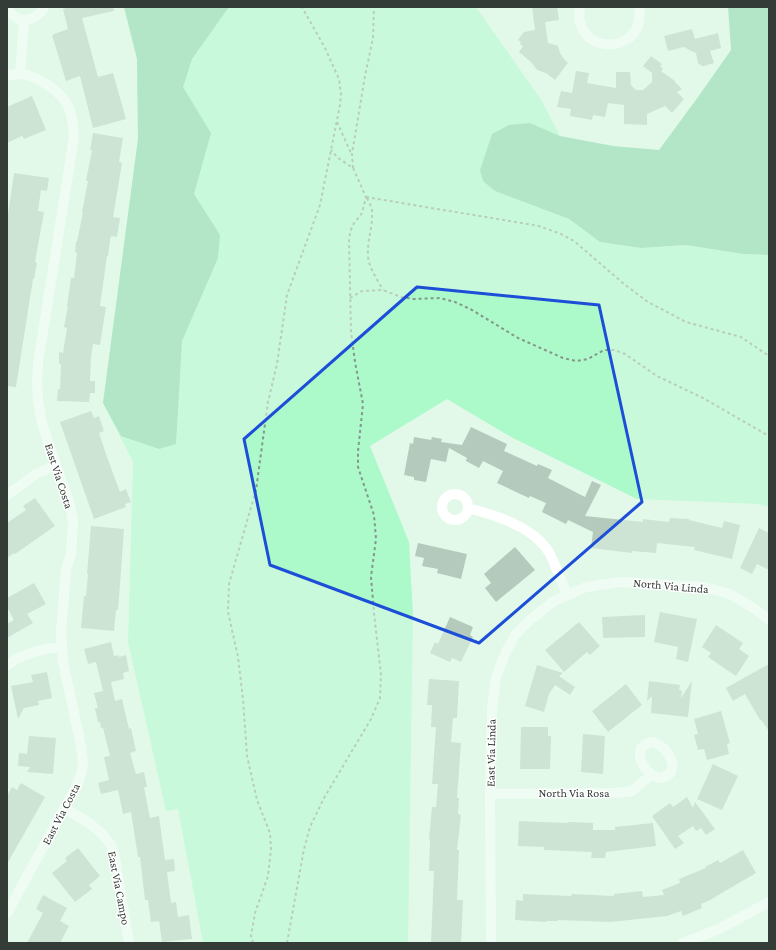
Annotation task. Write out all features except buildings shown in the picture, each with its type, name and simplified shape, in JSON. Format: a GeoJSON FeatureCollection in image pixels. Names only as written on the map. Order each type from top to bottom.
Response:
{"type":"FeatureCollection","features":[{"type":"Feature","properties":{"kind":"street"},"geometry":{"type":"LineString","coordinates":[[8,7],[13,15],[24,20],[37,16],[42,12],[44,7]]}},
{"type":"Feature","properties":{"kind":"street"},"geometry":{"type":"LineString","coordinates":[[580,7],[579,16],[581,26],[586,34],[593,41],[612,45],[622,43],[630,37],[636,29],[640,19],[639,7]]}},
{"type":"Feature","properties":{"kind":"street"},"geometry":{"type":"LineString","coordinates":[[7,76],[20,74],[24,20]]}},
{"type":"Feature","properties":{"kind":"street","name":"East Via Costa"},"geometry":{"type":"LineString","coordinates":[[7,913],[76,788],[81,775],[83,763],[80,741],[63,662],[61,632],[64,584],[66,570],[71,554],[73,521],[70,505],[42,423],[38,401],[37,381],[38,363],[74,137],[73,119],[68,104],[49,85],[37,79],[20,74]]}},
{"type":"Feature","properties":{"kind":"street"},"geometry":{"type":"LineString","coordinates":[[7,495],[36,474],[56,465]]}},
{"type":"Feature","properties":{"kind":"street"},"geometry":{"type":"LineString","coordinates":[[468,508],[515,524],[534,536],[547,548],[568,595]]}},
{"type":"Feature","properties":{"kind":"street","name":"North Via Linda"},"geometry":{"type":"LineString","coordinates":[[568,595],[586,587],[620,582],[704,587],[730,594],[769,620]]}},
{"type":"Feature","properties":{"kind":"street","name":"East Via Linda"},"geometry":{"type":"LineString","coordinates":[[491,943],[490,794],[492,710],[496,677],[505,654],[515,635],[530,620],[554,601],[568,595]]}},
{"type":"Feature","properties":{"kind":"street"},"geometry":{"type":"LineString","coordinates":[[7,664],[28,653],[45,648],[62,647]]}},
{"type":"Feature","properties":{"kind":"street","name":"North Via Rosa"},"geometry":{"type":"LineString","coordinates":[[490,794],[616,793],[632,791],[651,774]]}},
{"type":"Feature","properties":{"kind":"street","name":"East Via Campo"},"geometry":{"type":"LineString","coordinates":[[64,808],[92,824],[104,836],[110,845],[116,858],[129,943]]}},
{"type":"Feature","properties":{"kind":"street"},"geometry":{"type":"LineString","coordinates":[[683,943],[719,929],[769,902]]}},
{"type":"Feature","properties":{"kind":"path"},"geometry":{"type":"LineString","coordinates":[[253,943],[251,936],[255,912],[268,876],[271,849],[270,832],[257,800],[247,756],[239,664],[228,612],[229,584],[256,490],[268,402],[277,364],[287,296],[320,205],[341,94],[339,79],[325,48],[302,7]]}},
{"type":"Feature","properties":{"kind":"path"},"geometry":{"type":"LineString","coordinates":[[374,7],[373,38],[352,154],[353,168],[372,210],[372,222],[368,241],[368,257],[374,274],[383,290]]}},
{"type":"Feature","properties":{"kind":"path"},"geometry":{"type":"LineString","coordinates":[[337,121],[352,154]]}},
{"type":"Feature","properties":{"kind":"path"},"geometry":{"type":"LineString","coordinates":[[331,150],[338,158],[353,168]]}},
{"type":"Feature","properties":{"kind":"path"},"geometry":{"type":"LineString","coordinates":[[288,943],[304,849],[310,828],[324,798],[371,719],[380,698],[381,675],[371,577],[376,539],[374,515],[358,468],[358,451],[364,404],[355,362],[351,332],[350,298],[349,238],[352,226],[362,213],[367,197]]}},
{"type":"Feature","properties":{"kind":"path"},"geometry":{"type":"LineString","coordinates":[[367,197],[539,226],[560,234],[574,241],[624,284],[648,302],[686,322],[741,337],[769,356]]}},
{"type":"Feature","properties":{"kind":"path"},"geometry":{"type":"LineString","coordinates":[[350,298],[362,291],[383,290],[401,297],[440,298],[455,302],[472,310],[518,338],[563,358],[576,362],[588,359],[604,350],[614,350],[625,354],[657,376],[703,398],[769,436]]}},
{"type":"Feature","properties":{"kind":"highlighted area"},"geometry":{"type":"Polygon","coordinates":[[[417,287],[599,305],[642,502],[479,643],[270,565],[244,439],[417,287]]]}},
{"type":"Feature","properties":{"kind":"shaded area"},"geometry":{"type":"Polygon","coordinates":[[[124,7],[476,7],[542,101],[560,136],[530,123],[495,191],[569,219],[600,242],[641,248],[686,245],[743,254],[769,255],[769,507],[758,504],[637,499],[511,437],[447,399],[370,446],[409,542],[413,616],[408,943],[203,943],[178,809],[166,811],[128,642],[133,462],[103,403],[138,139],[137,59],[124,7]]]}},
{"type":"Feature","properties":{"kind":"shaded area"},"geometry":{"type":"Polygon","coordinates":[[[124,7],[229,7],[192,59],[183,87],[211,133],[194,194],[220,235],[218,258],[182,341],[176,444],[159,449],[121,436],[103,403],[138,139],[137,59],[124,7]]]}},
{"type":"Feature","properties":{"kind":"shaded area"},"geometry":{"type":"Polygon","coordinates":[[[728,7],[769,7],[769,255],[743,254],[686,245],[641,248],[600,242],[569,219],[495,191],[483,181],[480,170],[492,134],[509,125],[530,123],[560,136],[613,146],[659,150],[731,50],[728,7]]]}}]}
